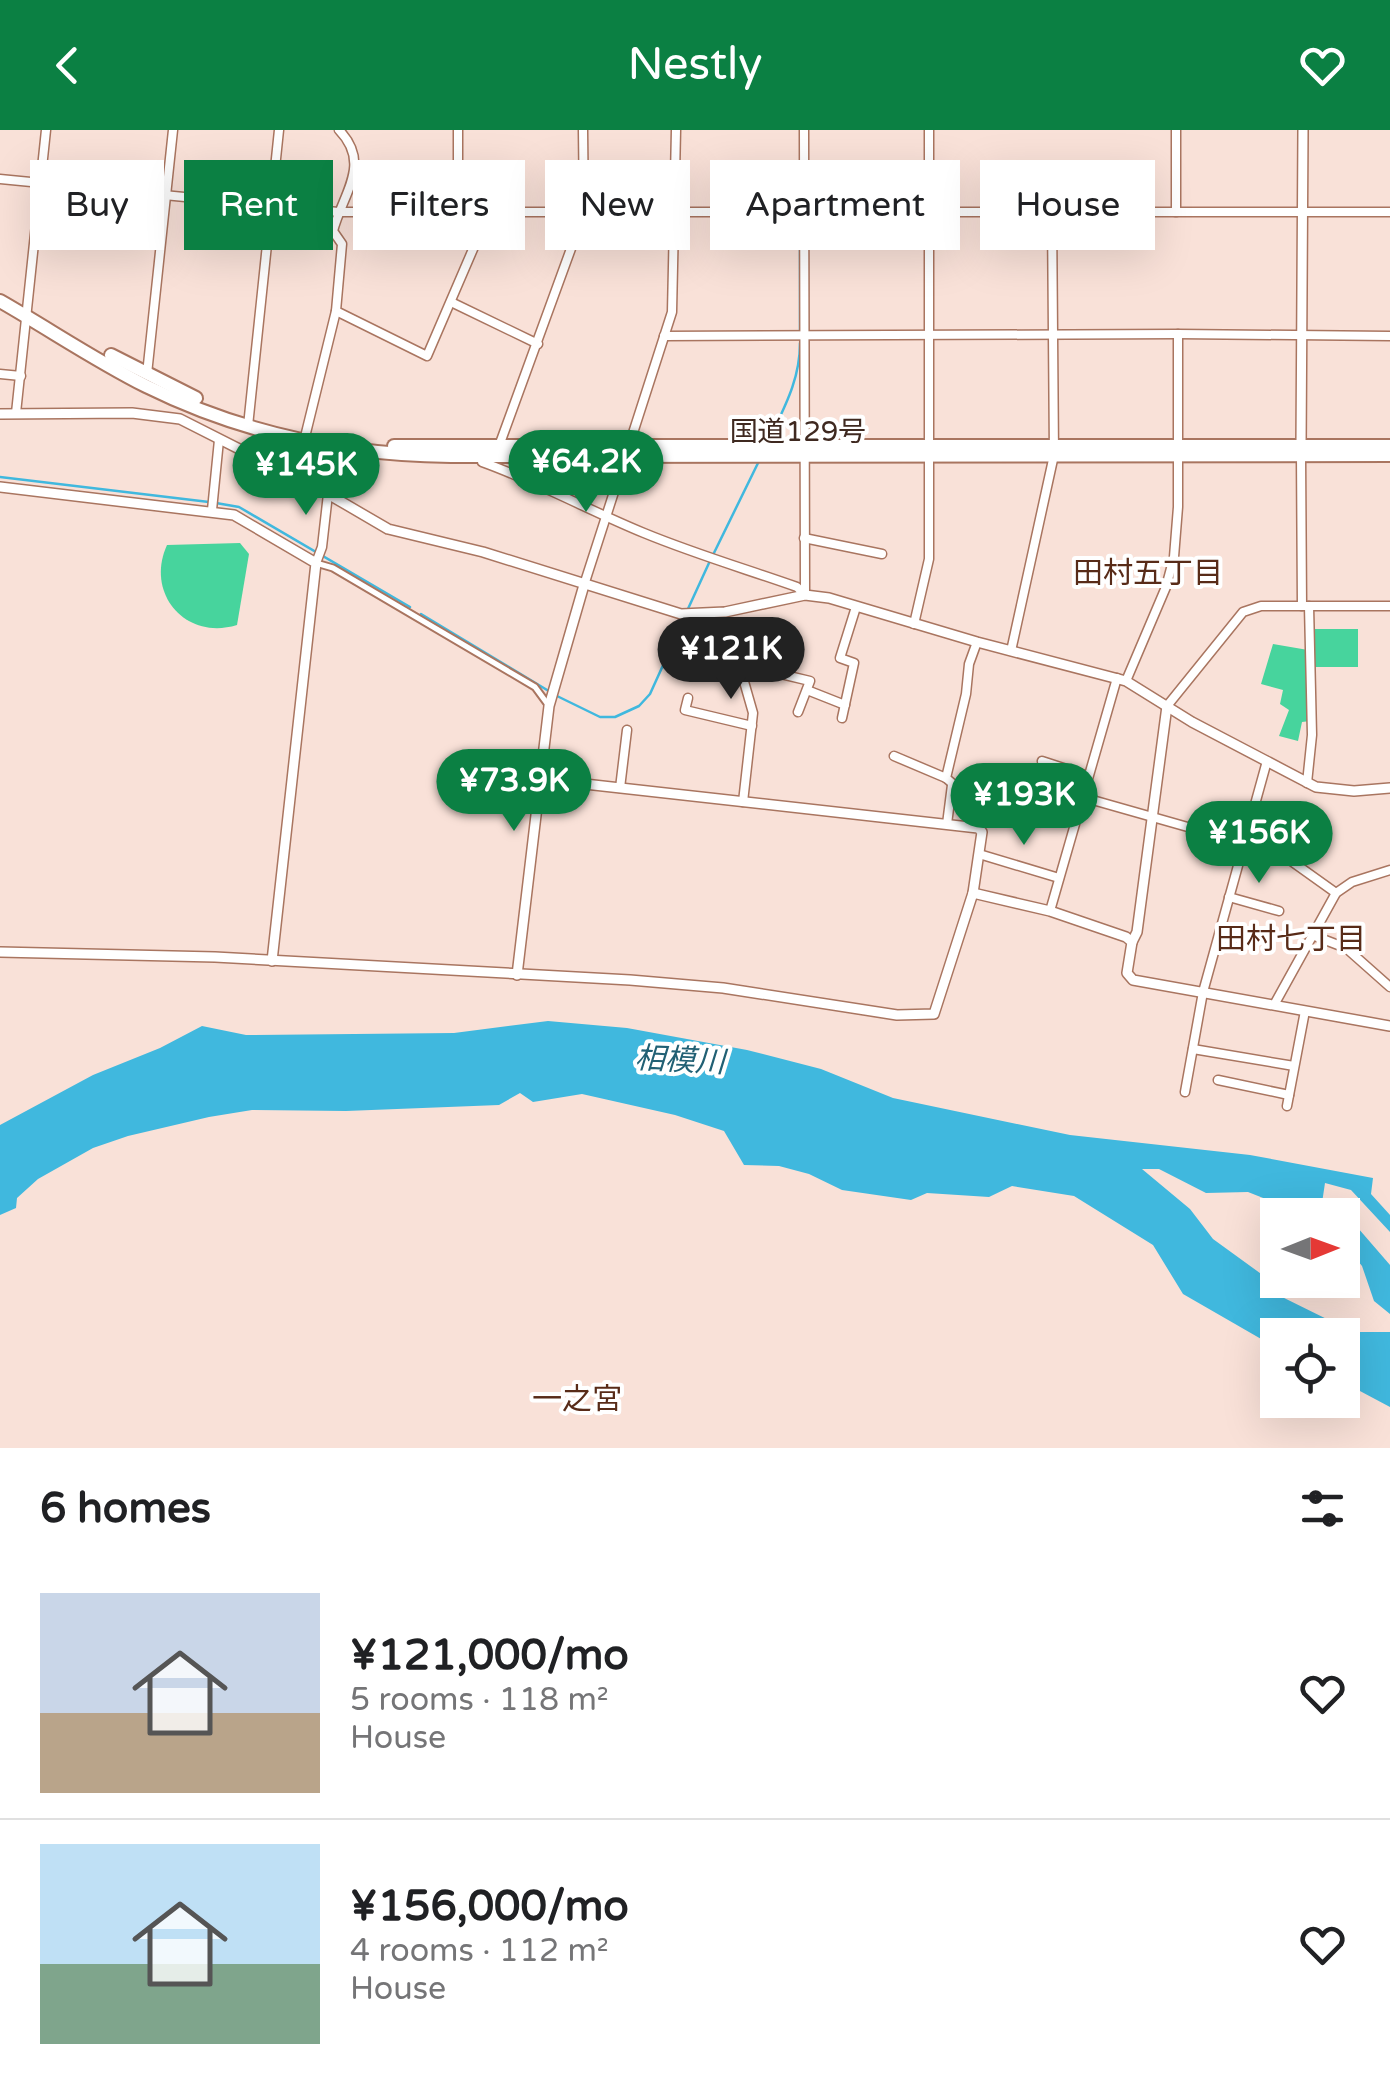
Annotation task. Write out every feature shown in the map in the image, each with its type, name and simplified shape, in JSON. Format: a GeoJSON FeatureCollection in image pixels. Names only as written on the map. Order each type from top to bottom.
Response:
{"type":"FeatureCollection","features":[{"type":"Feature","properties":{"kind":"highway","name":"国道129号"},"geometry":{"type":"LineString","coordinates":[[0,292],[144,385],[305,437],[372,452],[504,458],[625,451]]}},
{"type":"Feature","properties":{"kind":"highway","name":"国道129号"},"geometry":{"type":"LineString","coordinates":[[0,301],[188,400]]}},
{"type":"Feature","properties":{"kind":"highway","name":"国道129号"},"geometry":{"type":"LineString","coordinates":[[305,437],[504,458],[625,451],[1178,451],[1390,446]]}},
{"type":"Feature","properties":{"kind":"highway","name":"国道129号"},"geometry":{"type":"LineString","coordinates":[[1301,450],[1390,455]]}},
{"type":"Feature","properties":{"kind":"street"},"geometry":{"type":"LineString","coordinates":[[43,160],[46,130]]}},
{"type":"Feature","properties":{"kind":"street"},"geometry":{"type":"LineString","coordinates":[[146,376],[173,130]]}},
{"type":"Feature","properties":{"kind":"street"},"geometry":{"type":"LineString","coordinates":[[276,160],[279,130]]}},
{"type":"Feature","properties":{"kind":"street"},"geometry":{"type":"LineString","coordinates":[[305,437],[336,311],[342,244],[334,231],[356,164],[350,142],[339,130]]}},
{"type":"Feature","properties":{"kind":"street"},"geometry":{"type":"LineString","coordinates":[[458,130],[458,160]]}},
{"type":"Feature","properties":{"kind":"street"},"geometry":{"type":"LineString","coordinates":[[583,130],[583,160]]}},
{"type":"Feature","properties":{"kind":"street"},"geometry":{"type":"LineString","coordinates":[[676,130],[676,160]]}},
{"type":"Feature","properties":{"kind":"street"},"geometry":{"type":"LineString","coordinates":[[804,130],[804,160]]}},
{"type":"Feature","properties":{"kind":"street"},"geometry":{"type":"LineString","coordinates":[[929,130],[929,160]]}},
{"type":"Feature","properties":{"kind":"street"},"geometry":{"type":"LineString","coordinates":[[1176,130],[1176,212]]}},
{"type":"Feature","properties":{"kind":"street"},"geometry":{"type":"LineString","coordinates":[[1302,130],[1301,450],[1312,735],[1308,782]]}},
{"type":"Feature","properties":{"kind":"street"},"geometry":{"type":"LineString","coordinates":[[0,179],[30,183]]}},
{"type":"Feature","properties":{"kind":"street"},"geometry":{"type":"LineString","coordinates":[[166,195],[184,197]]}},
{"type":"Feature","properties":{"kind":"street"},"geometry":{"type":"LineString","coordinates":[[333,212],[353,212]]}},
{"type":"Feature","properties":{"kind":"street"},"geometry":{"type":"LineString","coordinates":[[1155,212],[1390,212]]}},
{"type":"Feature","properties":{"kind":"street"},"geometry":{"type":"LineString","coordinates":[[16,413],[34,250]]}},
{"type":"Feature","properties":{"kind":"street"},"geometry":{"type":"LineString","coordinates":[[249,422],[267,250]]}},
{"type":"Feature","properties":{"kind":"street"},"geometry":{"type":"LineString","coordinates":[[336,311],[427,356],[473,250]]}},
{"type":"Feature","properties":{"kind":"street"},"geometry":{"type":"LineString","coordinates":[[571,250],[504,458],[519,475],[605,516],[703,557],[798,587],[804,595]]}},
{"type":"Feature","properties":{"kind":"street"},"geometry":{"type":"LineString","coordinates":[[517,975],[553,686],[664,336],[675,290],[676,250]]}},
{"type":"Feature","properties":{"kind":"street"},"geometry":{"type":"LineString","coordinates":[[804,250],[804,595]]}},
{"type":"Feature","properties":{"kind":"street"},"geometry":{"type":"LineString","coordinates":[[914,624],[929,559],[929,250]]}},
{"type":"Feature","properties":{"kind":"street"},"geometry":{"type":"LineString","coordinates":[[1011,651],[1054,450],[1053,250]]}},
{"type":"Feature","properties":{"kind":"street"},"geometry":{"type":"LineString","coordinates":[[450,302],[538,344]]}},
{"type":"Feature","properties":{"kind":"street"},"geometry":{"type":"LineString","coordinates":[[1050,912],[1088,776],[1121,679],[1166,587],[1174,557],[1178,334]]}},
{"type":"Feature","properties":{"kind":"street"},"geometry":{"type":"LineString","coordinates":[[664,336],[1390,336]]}},
{"type":"Feature","properties":{"kind":"street"},"geometry":{"type":"LineString","coordinates":[[0,374],[21,376]]}},
{"type":"Feature","properties":{"kind":"street"},"geometry":{"type":"LineString","coordinates":[[180,419],[188,400]]}},
{"type":"Feature","properties":{"kind":"street"},"geometry":{"type":"LineString","coordinates":[[0,414],[132,413],[180,419],[398,532],[483,552],[686,614],[726,612],[804,595],[829,598],[1121,679],[1308,782],[1333,790],[1390,788]]}},
{"type":"Feature","properties":{"kind":"street"},"geometry":{"type":"LineString","coordinates":[[212,510],[219,440]]}},
{"type":"Feature","properties":{"kind":"street"},"geometry":{"type":"LineString","coordinates":[[519,475],[525,456]]}},
{"type":"Feature","properties":{"kind":"street"},"geometry":{"type":"LineString","coordinates":[[0,488],[234,514],[319,556],[333,568],[535,687],[550,702]]}},
{"type":"Feature","properties":{"kind":"street"},"geometry":{"type":"LineString","coordinates":[[272,961],[328,494]]}},
{"type":"Feature","properties":{"kind":"street"},"geometry":{"type":"LineString","coordinates":[[804,538],[882,554]]}},
{"type":"Feature","properties":{"kind":"street"},"geometry":{"type":"LineString","coordinates":[[842,718],[854,663],[840,658],[856,606]]}},
{"type":"Feature","properties":{"kind":"street"},"geometry":{"type":"LineString","coordinates":[[1390,606],[1262,606],[1243,612],[1166,706],[1128,977],[1390,1026]]}},
{"type":"Feature","properties":{"kind":"street"},"geometry":{"type":"LineString","coordinates":[[948,824],[949,781],[969,664],[977,642]]}},
{"type":"Feature","properties":{"kind":"street"},"geometry":{"type":"LineString","coordinates":[[743,802],[753,713],[739,664],[810,681],[798,712]]}},
{"type":"Feature","properties":{"kind":"street"},"geometry":{"type":"LineString","coordinates":[[807,690],[846,705]]}},
{"type":"Feature","properties":{"kind":"street"},"geometry":{"type":"LineString","coordinates":[[688,698],[685,710],[752,726]]}},
{"type":"Feature","properties":{"kind":"street"},"geometry":{"type":"LineString","coordinates":[[620,788],[627,730]]}},
{"type":"Feature","properties":{"kind":"street"},"geometry":{"type":"LineString","coordinates":[[894,756],[949,781],[966,795],[1001,808]]}},
{"type":"Feature","properties":{"kind":"street"},"geometry":{"type":"LineString","coordinates":[[1042,761],[1088,776]]}},
{"type":"Feature","properties":{"kind":"street"},"geometry":{"type":"LineString","coordinates":[[1185,1092],[1203,992],[1268,761]]}},
{"type":"Feature","properties":{"kind":"street"},"geometry":{"type":"LineString","coordinates":[[0,952],[272,961],[723,988],[897,1015],[929,1016],[938,1008],[972,893],[982,832],[978,828],[540,779]]}},
{"type":"Feature","properties":{"kind":"street"},"geometry":{"type":"LineString","coordinates":[[1082,797],[1288,858],[1336,893]]}},
{"type":"Feature","properties":{"kind":"street"},"geometry":{"type":"LineString","coordinates":[[979,854],[1059,878]]}},
{"type":"Feature","properties":{"kind":"street"},"geometry":{"type":"LineString","coordinates":[[1274,1005],[1336,893],[1352,882],[1390,870]]}},
{"type":"Feature","properties":{"kind":"street"},"geometry":{"type":"LineString","coordinates":[[972,893],[1090,924],[1132,942]]}},
{"type":"Feature","properties":{"kind":"street"},"geometry":{"type":"LineString","coordinates":[[1229,898],[1280,912]]}},
{"type":"Feature","properties":{"kind":"street"},"geometry":{"type":"LineString","coordinates":[[1312,935],[1346,948],[1390,987]]}},
{"type":"Feature","properties":{"kind":"street"},"geometry":{"type":"LineString","coordinates":[[1287,1106],[1305,1011]]}},
{"type":"Feature","properties":{"kind":"street"},"geometry":{"type":"LineString","coordinates":[[1193,1049],[1294,1066]]}},
{"type":"Feature","properties":{"kind":"street"},"geometry":{"type":"LineString","coordinates":[[1218,1080],[1289,1095]]}},
{"type":"Feature","properties":{"kind":"green space"},"geometry":{"type":"Polygon","coordinates":[[[240,543],[249,554],[237,625],[201,626],[174,609],[161,580],[167,545],[240,543]]]}},
{"type":"Feature","properties":{"kind":"green space"},"geometry":{"type":"Polygon","coordinates":[[[1313,629],[1358,629],[1358,667],[1314,667],[1313,629]]]}},
{"type":"Feature","properties":{"kind":"green space"},"geometry":{"type":"Polygon","coordinates":[[[1273,644],[1308,650],[1310,721],[1302,722],[1298,741],[1279,736],[1289,710],[1280,704],[1283,690],[1261,684],[1273,644]]]}},
{"type":"Feature","properties":{"kind":"water","name":"相模川"},"geometry":{"type":"Polygon","coordinates":[[[548,1021],[627,1028],[747,1050],[821,1069],[893,1098],[1070,1135],[1250,1155],[1373,1178],[1371,1194],[1390,1215],[1390,1232],[1351,1190],[1325,1183],[1323,1198],[1263,1198],[1248,1192],[1206,1193],[1159,1169],[1142,1169],[1190,1209],[1213,1239],[1260,1273],[1260,1298],[1284,1298],[1325,1318],[1260,1318],[1260,1338],[1183,1294],[1153,1245],[1074,1196],[1012,1186],[989,1197],[927,1193],[911,1200],[842,1190],[809,1174],[779,1166],[744,1165],[724,1131],[675,1115],[582,1094],[533,1102],[520,1093],[499,1105],[252,1110],[128,1136],[93,1148],[38,1179],[17,1198],[16,1208],[0,1215],[0,1125],[93,1075],[202,1026],[246,1035],[454,1033],[548,1021]]]}},
{"type":"Feature","properties":{"kind":"water"},"geometry":{"type":"Polygon","coordinates":[[[1360,1230],[1390,1265],[1390,1314],[1374,1301],[1362,1266],[1360,1230]]]}},
{"type":"Feature","properties":{"kind":"water"},"geometry":{"type":"Polygon","coordinates":[[[1360,1332],[1390,1332],[1390,1407],[1360,1391],[1360,1332]]]}},
{"type":"Feature","properties":{"kind":"waterway"},"geometry":{"type":"LineString","coordinates":[[800,250],[800,333]]}},
{"type":"Feature","properties":{"kind":"waterway"},"geometry":{"type":"LineString","coordinates":[[769,440],[794,382],[800,343]]}},
{"type":"Feature","properties":{"kind":"waterway"},"geometry":{"type":"LineString","coordinates":[[712,557],[759,461]]}},
{"type":"Feature","properties":{"kind":"waterway"},"geometry":{"type":"LineString","coordinates":[[0,477],[209,502]]}},
{"type":"Feature","properties":{"kind":"waterway"},"geometry":{"type":"LineString","coordinates":[[216,503],[239,507],[410,607]]}},
{"type":"Feature","properties":{"kind":"waterway"},"geometry":{"type":"LineString","coordinates":[[687,611],[709,563]]}},
{"type":"Feature","properties":{"kind":"waterway"},"geometry":{"type":"LineString","coordinates":[[421,614],[557,696],[600,717],[615,717],[639,706],[650,694],[684,619]]}},
{"type":"Feature","properties":{"kind":"district","name":"田村五丁目"},"geometry":{"type":"Point","coordinates":[1148,573]}},
{"type":"Feature","properties":{"kind":"district","name":"田村七丁目"},"geometry":{"type":"Point","coordinates":[1291,939]}},
{"type":"Feature","properties":{"kind":"district","name":"一之宮"},"geometry":{"type":"Point","coordinates":[577,1399]}}]}
